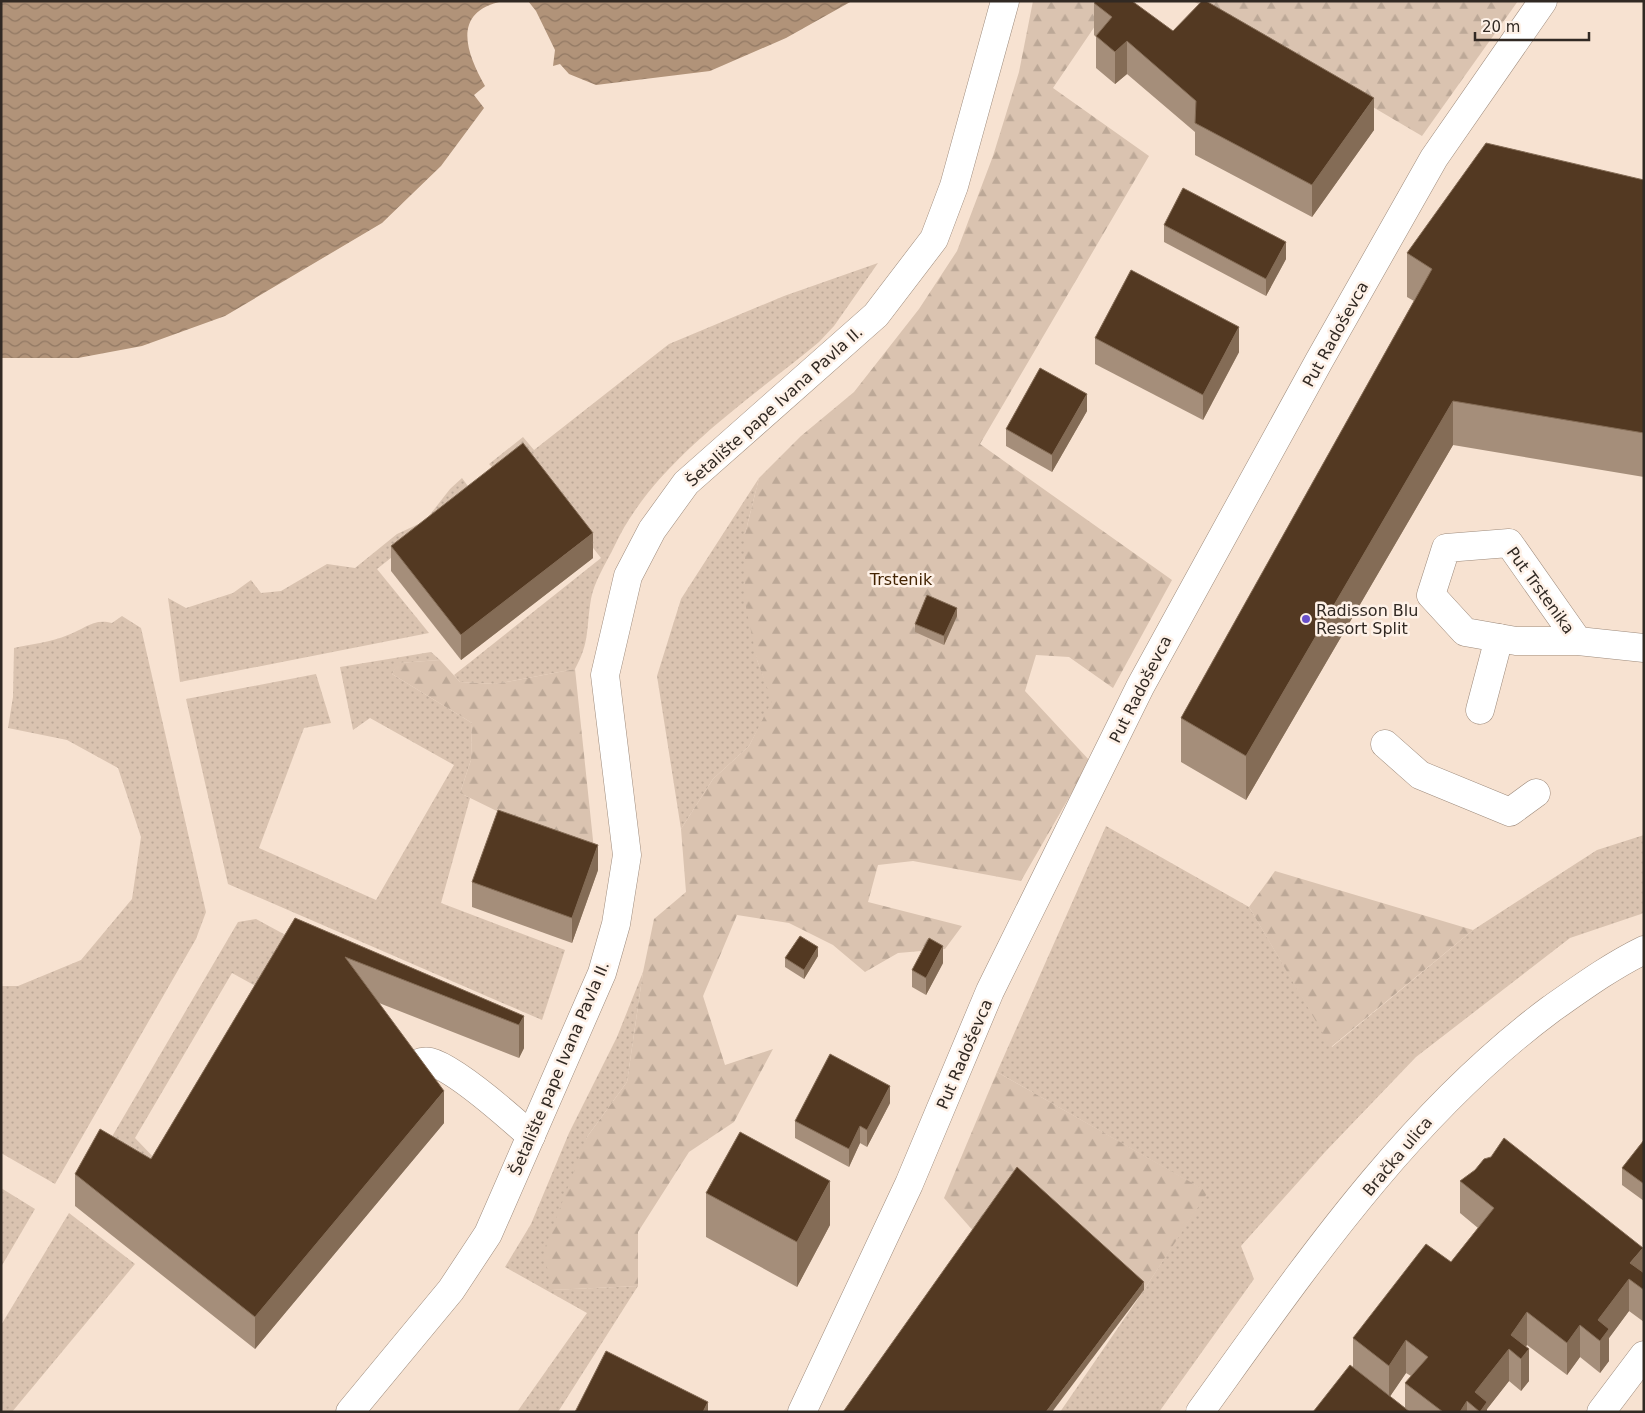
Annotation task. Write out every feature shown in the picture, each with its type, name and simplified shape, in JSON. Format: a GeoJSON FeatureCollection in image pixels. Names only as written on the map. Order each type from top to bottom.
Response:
{"type":"FeatureCollection","features":[{"type":"Feature","properties":{"kind":"street","name":"Šetalište pape Ivana Pavla II."},"geometry":{"type":"LineString","coordinates":[[350,1412],[451,1290],[488,1234],[602,973],[616,924],[627,855],[605,675],[628,576],[652,530],[686,483],[876,315],[934,239],[954,186],[1005,1]]}},
{"type":"Feature","properties":{"kind":"street","name":"Put Radoševca"},"geometry":{"type":"LineString","coordinates":[[802,1412],[909,1184],[990,991],[1140,687],[1319,361],[1434,158],[1543,1]]}},
{"type":"Feature","properties":{"kind":"street","name":"Put Trstenika"},"geometry":{"type":"LineString","coordinates":[[1578,641],[1509,543],[1446,548],[1431,595],[1465,632],[1516,641],[1578,641],[1644,648]]}},
{"type":"Feature","properties":{"kind":"street"},"geometry":{"type":"LineString","coordinates":[[1480,710],[1499,638]]}},
{"type":"Feature","properties":{"kind":"street"},"geometry":{"type":"LineString","coordinates":[[1385,744],[1420,775],[1510,812],[1536,793]]}},
{"type":"Feature","properties":{"kind":"street","name":"Bračka ulica"},"geometry":{"type":"LineString","coordinates":[[1200,1412],[1309,1263],[1418,1129],[1474,1072],[1529,1026],[1585,984],[1644,950]]}},
{"type":"Feature","properties":{"kind":"street"},"geometry":{"type":"LineString","coordinates":[[405,1071],[419,1062],[431,1062],[452,1073],[531,1136]]}},
{"type":"Feature","properties":{"kind":"street"},"geometry":{"type":"LineString","coordinates":[[1601,1412],[1644,1355]]}},
{"type":"Feature","properties":{"kind":"green space","name":"Trstenik"},"geometry":{"type":"Polygon","coordinates":[[[1033,1],[1112,1],[1053,88],[1149,156],[980,444],[1172,580],[1113,688],[1069,657],[1036,655],[1025,691],[1090,761],[1021,881],[913,861],[878,865],[868,902],[962,926],[945,949],[898,953],[865,972],[833,945],[789,923],[737,915],[703,996],[725,1065],[773,1049],[734,1122],[689,1152],[638,1232],[638,1286],[551,1290],[544,1250],[587,1137],[627,1082],[643,972],[654,919],[686,892],[681,829],[713,779],[749,746],[772,701],[757,660],[745,602],[745,534],[759,478],[801,436],[854,392],[919,309],[957,251],[993,156],[1019,72],[1033,1]]]}},
{"type":"Feature","properties":{"kind":"green space"},"geometry":{"type":"Polygon","coordinates":[[[1193,1],[1518,1],[1422,136],[1193,1]]]}},
{"type":"Feature","properties":{"kind":"green space"},"geometry":{"type":"Polygon","coordinates":[[[878,263],[834,326],[819,342],[704,435],[652,487],[631,516],[597,579],[591,599],[587,635],[583,651],[575,669],[496,684],[460,682],[454,675],[601,558],[523,459],[500,475],[489,464],[523,437],[534,450],[669,344],[784,296],[878,263]]]}},
{"type":"Feature","properties":{"kind":"green space"},"geometry":{"type":"Polygon","coordinates":[[[462,478],[473,493],[377,569],[429,633],[180,682],[168,598],[186,608],[233,593],[251,580],[261,593],[281,591],[327,564],[355,568],[397,534],[425,521],[450,489],[462,478]]]}},
{"type":"Feature","properties":{"kind":"green space"},"geometry":{"type":"Polygon","coordinates":[[[759,478],[745,534],[757,660],[773,701],[749,746],[713,779],[681,829],[657,676],[681,599],[759,478]]]}},
{"type":"Feature","properties":{"kind":"green space"},"geometry":{"type":"Polygon","coordinates":[[[122,616],[141,628],[206,912],[196,939],[55,1184],[1,1153],[1,986],[18,986],[81,960],[132,899],[141,837],[118,768],[67,740],[8,728],[13,697],[14,648],[62,637],[94,623],[112,623],[122,616]]]}},
{"type":"Feature","properties":{"kind":"green space"},"geometry":{"type":"Polygon","coordinates":[[[431,652],[440,660],[399,663],[392,674],[472,723],[471,760],[460,793],[470,798],[441,903],[565,950],[542,1020],[228,884],[186,699],[316,674],[331,723],[304,728],[259,848],[376,900],[454,765],[370,718],[353,730],[340,667],[431,652]]]}},
{"type":"Feature","properties":{"kind":"green space"},"geometry":{"type":"Polygon","coordinates":[[[440,660],[460,682],[496,684],[575,669],[595,859],[460,793],[471,760],[472,723],[392,674],[398,663],[440,660]]]}},
{"type":"Feature","properties":{"kind":"green space"},"geometry":{"type":"Polygon","coordinates":[[[1106,826],[1249,907],[1332,1047],[1473,930],[1597,850],[1644,835],[1644,913],[1570,938],[1416,1057],[1325,1152],[1241,1246],[1254,1279],[1159,1412],[1060,1412],[1144,1290],[1207,1192],[997,1072],[1106,826]]]}},
{"type":"Feature","properties":{"kind":"green space"},"geometry":{"type":"Polygon","coordinates":[[[1275,871],[1473,930],[1331,1047],[1249,907],[1275,871]]]}},
{"type":"Feature","properties":{"kind":"green space"},"geometry":{"type":"Polygon","coordinates":[[[256,919],[291,938],[261,989],[232,973],[135,1138],[161,1165],[100,1157],[238,922],[256,919]]]}},
{"type":"Feature","properties":{"kind":"green space"},"geometry":{"type":"Polygon","coordinates":[[[643,972],[627,1082],[587,1137],[551,1290],[638,1286],[558,1412],[517,1412],[587,1313],[505,1267],[531,1224],[569,1133],[617,1037],[643,972]]]}},
{"type":"Feature","properties":{"kind":"green space"},"geometry":{"type":"Polygon","coordinates":[[[997,1072],[1208,1192],[1144,1290],[976,1234],[944,1198],[997,1072]]]}},
{"type":"Feature","properties":{"kind":"green space"},"geometry":{"type":"Polygon","coordinates":[[[1,1188],[35,1209],[1,1267],[1,1188]]]}},
{"type":"Feature","properties":{"kind":"green space"},"geometry":{"type":"Polygon","coordinates":[[[69,1213],[135,1264],[12,1412],[1,1412],[1,1325],[69,1213]]]}},
{"type":"Feature","properties":{"kind":"water"},"geometry":{"type":"Polygon","coordinates":[[[1,1],[503,1],[487,6],[476,14],[469,24],[467,35],[472,60],[485,86],[474,95],[484,108],[441,166],[382,223],[225,316],[142,346],[78,358],[1,358],[1,1]]]}},
{"type":"Feature","properties":{"kind":"water"},"geometry":{"type":"Polygon","coordinates":[[[528,1],[852,1],[786,38],[710,71],[596,85],[569,74],[560,64],[553,66],[555,50],[536,11],[528,1]]]}},
{"type":"Feature","properties":{"kind":"building"},"geometry":{"type":"Polygon","coordinates":[[[1096,1],[1132,1],[1173,31],[1202,1],[1206,1],[1374,98],[1312,185],[1195,123],[1196,101],[1127,41],[1115,52],[1096,36],[1112,17],[1094,3],[1096,1]]]}},
{"type":"Feature","properties":{"kind":"building","name":"Radisson Blu Resort Split"},"geometry":{"type":"Polygon","coordinates":[[[1486,143],[1644,180],[1644,433],[1453,401],[1246,756],[1181,718],[1432,269],[1407,253],[1486,143]]]}},
{"type":"Feature","properties":{"kind":"building"},"geometry":{"type":"Polygon","coordinates":[[[1183,188],[1286,242],[1266,279],[1164,225],[1183,188]]]}},
{"type":"Feature","properties":{"kind":"building"},"geometry":{"type":"Polygon","coordinates":[[[1131,270],[1239,327],[1203,395],[1095,338],[1131,270]]]}},
{"type":"Feature","properties":{"kind":"building"},"geometry":{"type":"Polygon","coordinates":[[[1040,368],[1087,394],[1052,455],[1006,429],[1040,368]]]}},
{"type":"Feature","properties":{"kind":"building"},"geometry":{"type":"Polygon","coordinates":[[[523,443],[593,533],[461,635],[391,546],[523,443]]]}},
{"type":"Feature","properties":{"kind":"building"},"geometry":{"type":"Polygon","coordinates":[[[927,595],[957,608],[944,636],[915,624],[927,595]]]}},
{"type":"Feature","properties":{"kind":"building"},"geometry":{"type":"Polygon","coordinates":[[[498,810],[598,845],[572,918],[472,882],[498,810]]]}},
{"type":"Feature","properties":{"kind":"building"},"geometry":{"type":"Polygon","coordinates":[[[295,918],[524,1016],[519,1025],[345,957],[444,1091],[255,1317],[75,1174],[100,1129],[151,1159],[295,918]]]}},
{"type":"Feature","properties":{"kind":"building"},"geometry":{"type":"Polygon","coordinates":[[[800,936],[818,947],[804,970],[785,958],[800,936]]]}},
{"type":"Feature","properties":{"kind":"building"},"geometry":{"type":"Polygon","coordinates":[[[929,938],[943,946],[926,978],[912,970],[929,938]]]}},
{"type":"Feature","properties":{"kind":"building"},"geometry":{"type":"Polygon","coordinates":[[[830,1054],[890,1086],[867,1130],[860,1126],[849,1149],[795,1121],[830,1054]]]}},
{"type":"Feature","properties":{"kind":"building"},"geometry":{"type":"Polygon","coordinates":[[[740,1132],[830,1181],[797,1242],[706,1193],[740,1132]]]}},
{"type":"Feature","properties":{"kind":"building"},"geometry":{"type":"Polygon","coordinates":[[[1504,1138],[1643,1248],[1630,1263],[1644,1273],[1644,1290],[1629,1279],[1598,1320],[1609,1329],[1600,1341],[1580,1325],[1567,1343],[1527,1312],[1511,1335],[1529,1349],[1521,1359],[1509,1349],[1475,1392],[1487,1402],[1480,1412],[1467,1401],[1460,1412],[1443,1412],[1405,1383],[1428,1357],[1406,1340],[1389,1366],[1353,1338],[1426,1244],[1451,1262],[1494,1208],[1460,1181],[1475,1170],[1484,1159],[1491,1157],[1504,1138]]]}},
{"type":"Feature","properties":{"kind":"building"},"geometry":{"type":"Polygon","coordinates":[[[1644,1140],[1644,1184],[1622,1168],[1644,1140]]]}},
{"type":"Feature","properties":{"kind":"building"},"geometry":{"type":"Polygon","coordinates":[[[1017,1167],[1144,1282],[1046,1412],[843,1412],[1017,1167]]]}},
{"type":"Feature","properties":{"kind":"building"},"geometry":{"type":"Polygon","coordinates":[[[606,1351],[708,1402],[703,1412],[575,1412],[606,1351]]]}},
{"type":"Feature","properties":{"kind":"building"},"geometry":{"type":"Polygon","coordinates":[[[1350,1365],[1410,1412],[1313,1412],[1350,1365]]]}},
{"type":"Feature","properties":{"kind":"place","name":"Radisson Blu Resort Split"},"geometry":{"type":"Point","coordinates":[1306,619]}}]}
